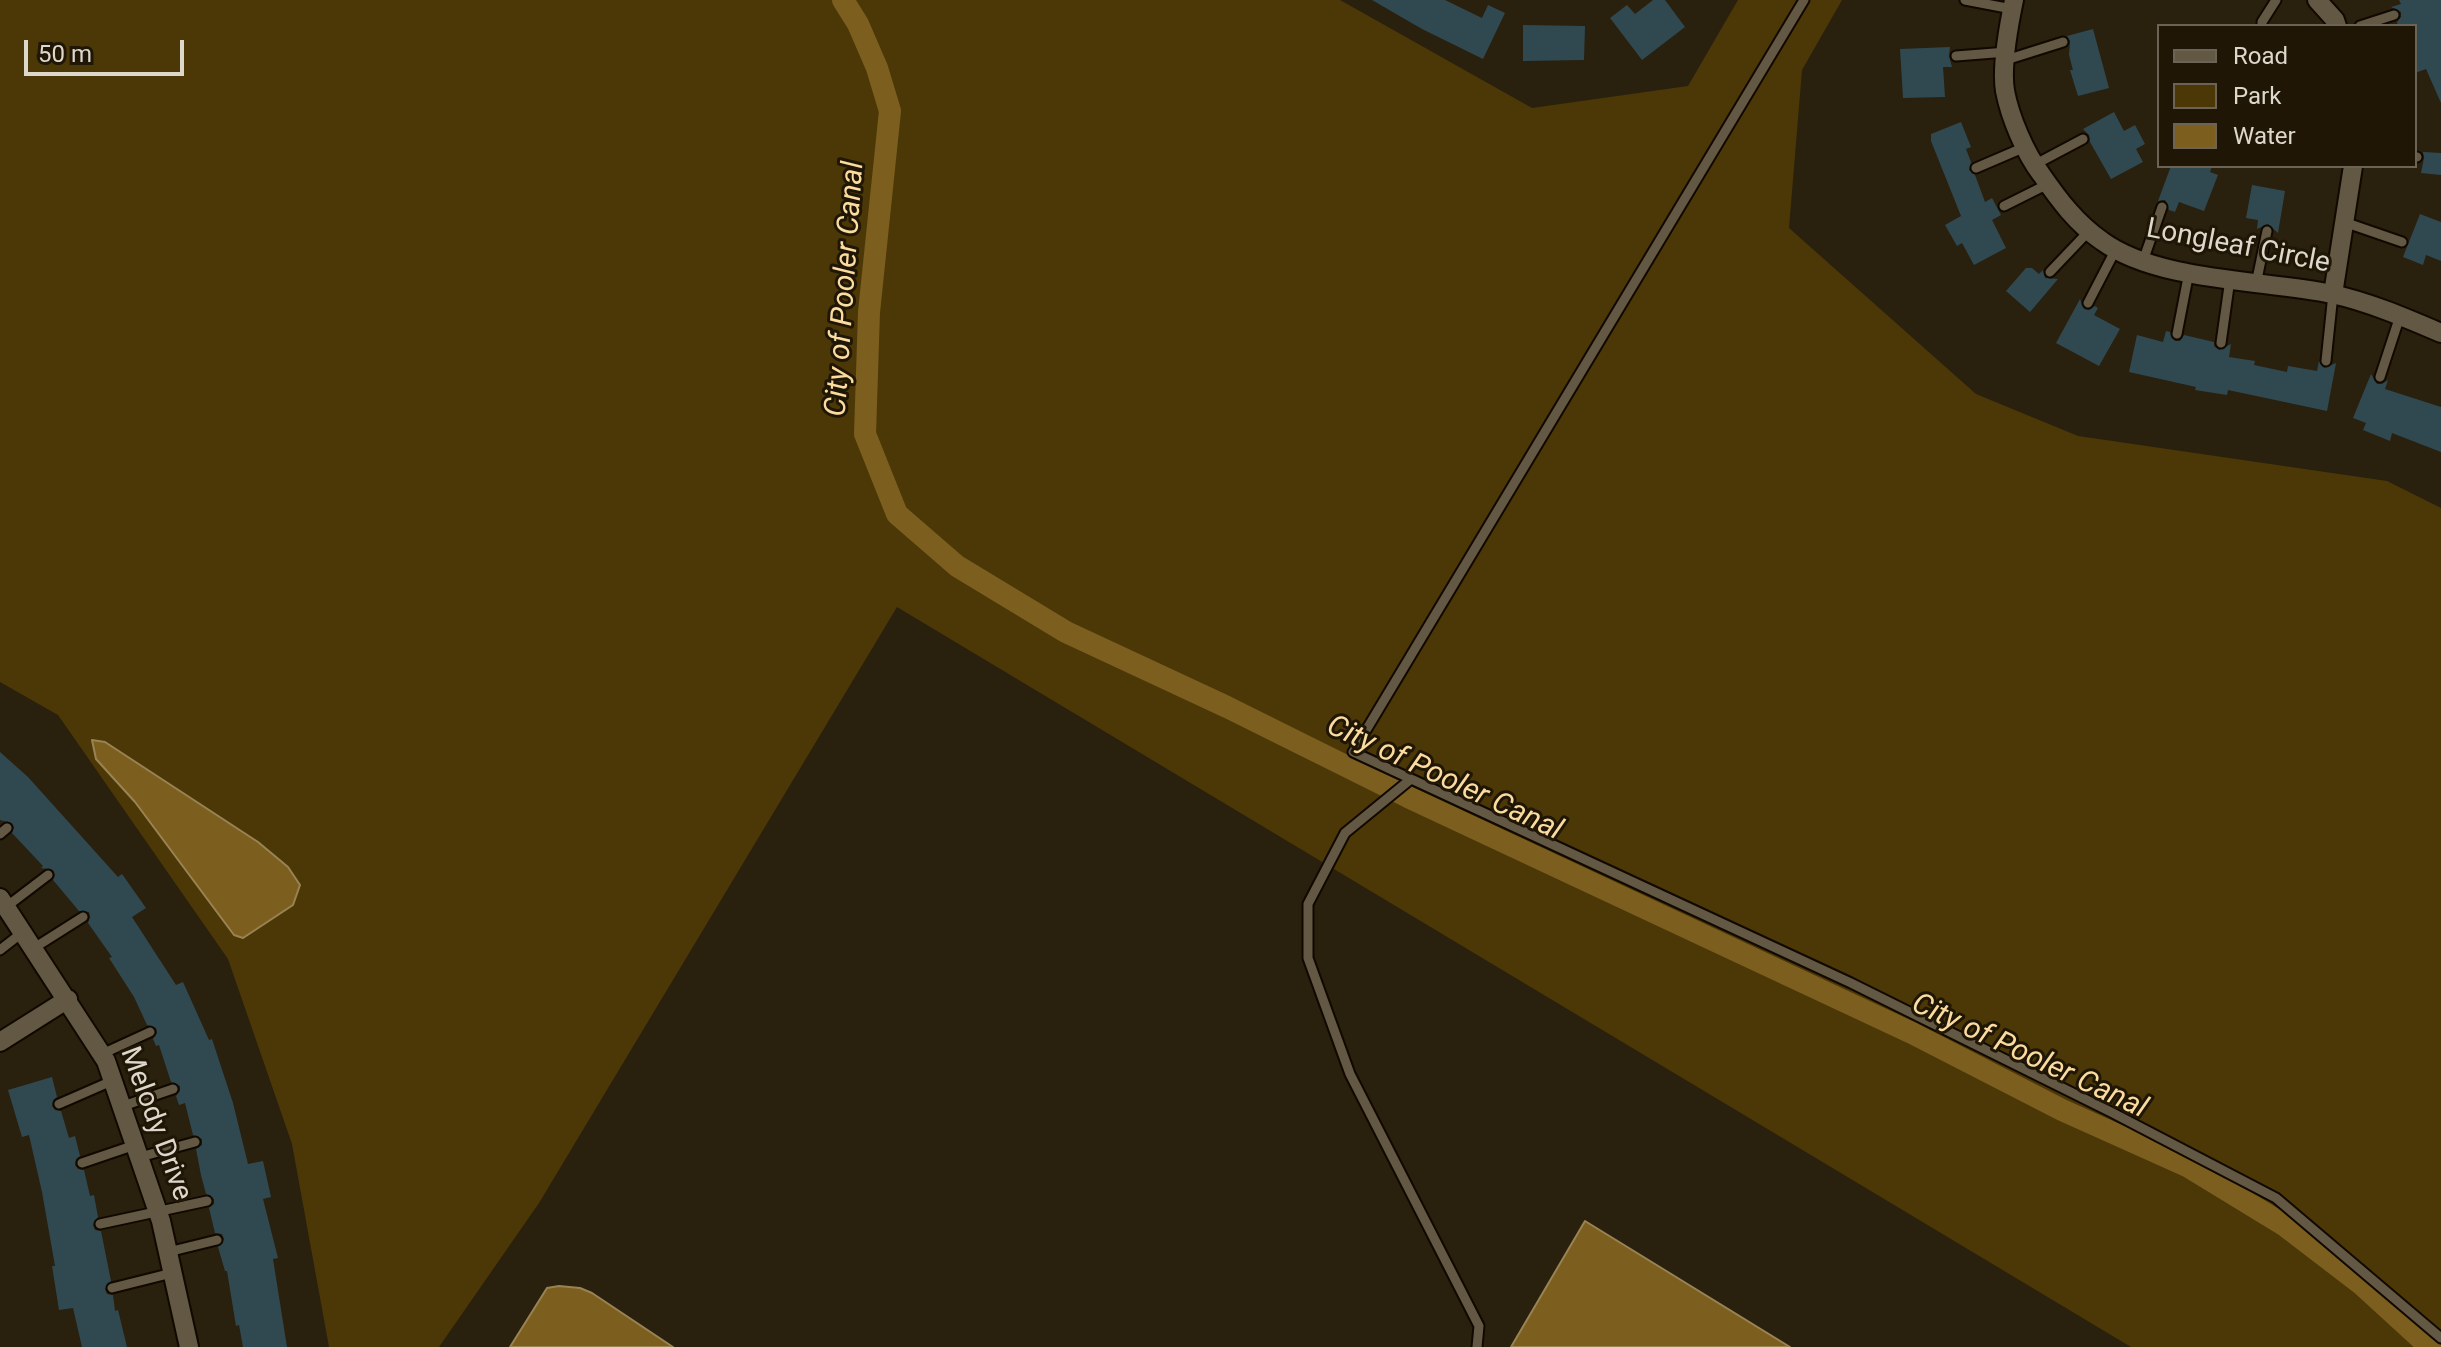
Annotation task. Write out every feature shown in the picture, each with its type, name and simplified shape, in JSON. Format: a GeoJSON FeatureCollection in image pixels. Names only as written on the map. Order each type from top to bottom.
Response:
{"type":"FeatureCollection","features":[{"type":"Feature","properties":{"kind":"street"},"geometry":{"type":"LineString","coordinates":[[2317,0],[2336,24]]}},
{"type":"Feature","properties":{"kind":"street","name":"Longleaf Circle"},"geometry":{"type":"LineString","coordinates":[[2013,4],[2005,90],[2025,147],[2034,165],[2068,212],[2104,243],[2143,261],[2189,272],[2333,294],[2441,333]]}},
{"type":"Feature","properties":{"kind":"street"},"geometry":{"type":"LineString","coordinates":[[2333,294],[2353,168]]}},
{"type":"Feature","properties":{"kind":"street","name":"Melody Drive"},"geometry":{"type":"LineString","coordinates":[[3,903],[68,999],[102,1054],[114,1080],[158,1212],[189,1347]]}},
{"type":"Feature","properties":{"kind":"street"},"geometry":{"type":"LineString","coordinates":[[0,1042],[68,999]]}},
{"type":"Feature","properties":{"kind":"lane"},"geometry":{"type":"LineString","coordinates":[[1804,0],[1353,752],[1851,983],[2276,1198],[2441,1338]]}},
{"type":"Feature","properties":{"kind":"lane"},"geometry":{"type":"LineString","coordinates":[[1965,0],[2013,4]]}},
{"type":"Feature","properties":{"kind":"lane"},"geometry":{"type":"LineString","coordinates":[[2262,24],[2276,0]]}},
{"type":"Feature","properties":{"kind":"lane"},"geometry":{"type":"LineString","coordinates":[[2366,24],[2394,15]]}},
{"type":"Feature","properties":{"kind":"lane"},"geometry":{"type":"LineString","coordinates":[[1956,56],[2006,56],[2063,42]]}},
{"type":"Feature","properties":{"kind":"lane"},"geometry":{"type":"LineString","coordinates":[[2034,165],[2083,139]]}},
{"type":"Feature","properties":{"kind":"lane"},"geometry":{"type":"LineString","coordinates":[[1976,168],[2025,147]]}},
{"type":"Feature","properties":{"kind":"lane"},"geometry":{"type":"LineString","coordinates":[[2004,206],[2048,184]]}},
{"type":"Feature","properties":{"kind":"lane"},"geometry":{"type":"LineString","coordinates":[[2143,261],[2162,207]]}},
{"type":"Feature","properties":{"kind":"lane"},"geometry":{"type":"LineString","coordinates":[[2344,222],[2402,242]]}},
{"type":"Feature","properties":{"kind":"lane"},"geometry":{"type":"LineString","coordinates":[[2050,272],[2089,230]]}},
{"type":"Feature","properties":{"kind":"lane"},"geometry":{"type":"LineString","coordinates":[[2256,284],[2267,231]]}},
{"type":"Feature","properties":{"kind":"lane"},"geometry":{"type":"LineString","coordinates":[[2088,303],[2116,249]]}},
{"type":"Feature","properties":{"kind":"lane"},"geometry":{"type":"LineString","coordinates":[[2177,334],[2189,272]]}},
{"type":"Feature","properties":{"kind":"lane"},"geometry":{"type":"LineString","coordinates":[[2221,343],[2230,279]]}},
{"type":"Feature","properties":{"kind":"lane"},"geometry":{"type":"LineString","coordinates":[[2326,361],[2333,294]]}},
{"type":"Feature","properties":{"kind":"lane"},"geometry":{"type":"LineString","coordinates":[[2380,377],[2400,316]]}},
{"type":"Feature","properties":{"kind":"lane"},"geometry":{"type":"LineString","coordinates":[[1411,779],[1345,833],[1308,904],[1308,958],[1350,1074],[1479,1326],[1477,1347]]}},
{"type":"Feature","properties":{"kind":"lane"},"geometry":{"type":"LineString","coordinates":[[3,903],[48,875]]}},
{"type":"Feature","properties":{"kind":"lane"},"geometry":{"type":"LineString","coordinates":[[0,950],[83,917]]}},
{"type":"Feature","properties":{"kind":"lane"},"geometry":{"type":"LineString","coordinates":[[102,1054],[150,1032]]}},
{"type":"Feature","properties":{"kind":"lane"},"geometry":{"type":"LineString","coordinates":[[59,1104],[114,1080]]}},
{"type":"Feature","properties":{"kind":"lane"},"geometry":{"type":"LineString","coordinates":[[123,1106],[173,1089]]}},
{"type":"Feature","properties":{"kind":"lane"},"geometry":{"type":"LineString","coordinates":[[82,1163],[195,1142]]}},
{"type":"Feature","properties":{"kind":"lane"},"geometry":{"type":"LineString","coordinates":[[100,1224],[207,1201]]}},
{"type":"Feature","properties":{"kind":"lane"},"geometry":{"type":"LineString","coordinates":[[168,1252],[217,1240]]}},
{"type":"Feature","properties":{"kind":"lane"},"geometry":{"type":"LineString","coordinates":[[112,1288],[172,1273]]}},
{"type":"Feature","properties":{"kind":"green space"},"geometry":{"type":"Polygon","coordinates":[[[0,0],[1340,0],[1532,108],[1688,86],[1738,0],[1842,0],[1802,70],[1789,228],[1976,394],[2078,436],[2387,481],[2441,508],[2441,1347],[2131,1347],[897,607],[539,1203],[439,1347],[329,1347],[292,1144],[228,959],[58,715],[0,682],[0,0]]]}},
{"type":"Feature","properties":{"kind":"water"},"geometry":{"type":"Polygon","coordinates":[[[92,740],[105,742],[258,842],[288,867],[300,885],[293,905],[243,938],[234,935],[135,802],[96,759],[92,740]]]}},
{"type":"Feature","properties":{"kind":"water"},"geometry":{"type":"Polygon","coordinates":[[[1585,1221],[1790,1347],[1511,1347],[1585,1221]]]}},
{"type":"Feature","properties":{"kind":"water"},"geometry":{"type":"Polygon","coordinates":[[[547,1288],[580,1288],[592,1293],[673,1347],[510,1347],[547,1288]]]}},
{"type":"Feature","properties":{"kind":"building"},"geometry":{"type":"Polygon","coordinates":[[[1372,0],[1445,0],[1482,18],[1488,5],[1505,13],[1483,59],[1372,0]]]}},
{"type":"Feature","properties":{"kind":"building"},"geometry":{"type":"Polygon","coordinates":[[[1653,0],[1665,0],[1685,27],[1642,60],[1610,18],[1627,5],[1635,14],[1653,0]]]}},
{"type":"Feature","properties":{"kind":"building"},"geometry":{"type":"Polygon","coordinates":[[[2399,0],[2441,0],[2441,103],[2426,69],[2417,72],[2417,24],[2398,24],[2401,12],[2391,7],[2401,4],[2399,0]]]}},
{"type":"Feature","properties":{"kind":"building"},"geometry":{"type":"Polygon","coordinates":[[[1523,25],[1585,26],[1584,60],[1523,61],[1523,25]]]}},
{"type":"Feature","properties":{"kind":"building"},"geometry":{"type":"Polygon","coordinates":[[[2093,29],[2109,88],[2078,96],[2070,70],[2073,70],[2067,36],[2093,29]]]}},
{"type":"Feature","properties":{"kind":"building"},"geometry":{"type":"Polygon","coordinates":[[[1950,47],[1952,67],[1943,67],[1945,97],[1903,98],[1900,49],[1950,47]]]}},
{"type":"Feature","properties":{"kind":"building"},"geometry":{"type":"Polygon","coordinates":[[[2114,112],[2124,131],[2135,125],[2145,144],[2136,149],[2143,162],[2111,179],[2083,129],[2114,112]]]}},
{"type":"Feature","properties":{"kind":"building"},"geometry":{"type":"Polygon","coordinates":[[[1961,122],[1971,147],[1966,149],[1971,162],[1969,170],[1975,175],[1985,202],[1992,198],[2001,215],[1992,220],[2006,248],[1974,265],[1962,243],[1957,246],[1945,225],[1961,216],[1931,141],[1931,134],[1961,122]]]}},
{"type":"Feature","properties":{"kind":"building"},"geometry":{"type":"Polygon","coordinates":[[[2423,152],[2441,153],[2441,175],[2421,173],[2423,152]]]}},
{"type":"Feature","properties":{"kind":"building"},"geometry":{"type":"Polygon","coordinates":[[[2170,168],[2211,168],[2210,172],[2218,175],[2204,211],[2179,202],[2175,212],[2169,210],[2165,200],[2158,201],[2170,168]]]}},
{"type":"Feature","properties":{"kind":"building"},"geometry":{"type":"Polygon","coordinates":[[[2252,185],[2285,191],[2278,233],[2268,224],[2257,229],[2258,220],[2246,218],[2252,185]]]}},
{"type":"Feature","properties":{"kind":"building"},"geometry":{"type":"Polygon","coordinates":[[[2420,214],[2441,222],[2441,261],[2426,255],[2423,265],[2403,257],[2420,214]]]}},
{"type":"Feature","properties":{"kind":"building"},"geometry":{"type":"Polygon","coordinates":[[[2026,268],[2032,268],[2039,274],[2043,270],[2045,278],[2058,279],[2030,312],[2006,291],[2026,268]]]}},
{"type":"Feature","properties":{"kind":"building"},"geometry":{"type":"Polygon","coordinates":[[[2080,299],[2084,309],[2095,306],[2098,308],[2094,315],[2120,329],[2099,366],[2056,343],[2080,299]]]}},
{"type":"Feature","properties":{"kind":"building"},"geometry":{"type":"Polygon","coordinates":[[[2166,331],[2175,341],[2180,341],[2184,335],[2214,342],[2219,350],[2231,344],[2229,357],[2255,361],[2254,365],[2287,372],[2288,366],[2317,371],[2319,361],[2324,368],[2336,363],[2327,411],[2228,390],[2227,395],[2195,390],[2196,387],[2129,372],[2137,335],[2163,342],[2166,331]]]}},
{"type":"Feature","properties":{"kind":"building"},"geometry":{"type":"Polygon","coordinates":[[[2371,374],[2377,384],[2388,380],[2385,389],[2441,407],[2441,452],[2392,433],[2390,441],[2363,430],[2366,423],[2353,418],[2371,374]]]}},
{"type":"Feature","properties":{"kind":"building"},"geometry":{"type":"Polygon","coordinates":[[[0,752],[28,777],[118,877],[122,874],[146,908],[132,917],[176,985],[183,982],[209,1040],[212,1039],[233,1103],[248,1164],[263,1161],[271,1197],[263,1199],[278,1258],[273,1259],[287,1347],[243,1347],[239,1325],[236,1326],[227,1271],[218,1247],[224,1239],[222,1234],[215,1233],[209,1208],[214,1204],[214,1199],[206,1194],[201,1175],[196,1149],[202,1145],[202,1139],[193,1135],[185,1103],[179,1105],[176,1096],[180,1086],[171,1082],[159,1045],[156,1046],[153,1039],[156,1028],[147,1025],[134,997],[109,958],[112,957],[88,923],[89,912],[79,911],[53,880],[53,870],[41,868],[43,866],[12,833],[12,823],[0,820],[0,752]]]}},
{"type":"Feature","properties":{"kind":"building"},"geometry":{"type":"Polygon","coordinates":[[[52,1077],[57,1097],[52,1106],[61,1111],[69,1138],[75,1136],[80,1156],[75,1165],[84,1170],[90,1196],[94,1195],[98,1217],[93,1225],[95,1230],[101,1231],[111,1281],[105,1289],[107,1294],[113,1295],[127,1347],[82,1347],[73,1308],[59,1310],[52,1266],[55,1266],[29,1135],[22,1137],[8,1090],[52,1077]]]}},
{"type":"Feature","properties":{"kind":"waterway","name":"City of Pooler Canal"},"geometry":{"type":"LineString","coordinates":[[843,0],[858,24],[877,68],[890,111],[869,312],[865,434],[897,514],[957,566],[1066,632],[1227,707],[1408,797],[1912,1033],[2062,1110],[2189,1167],[2284,1225],[2361,1284],[2430,1347]]}}]}
